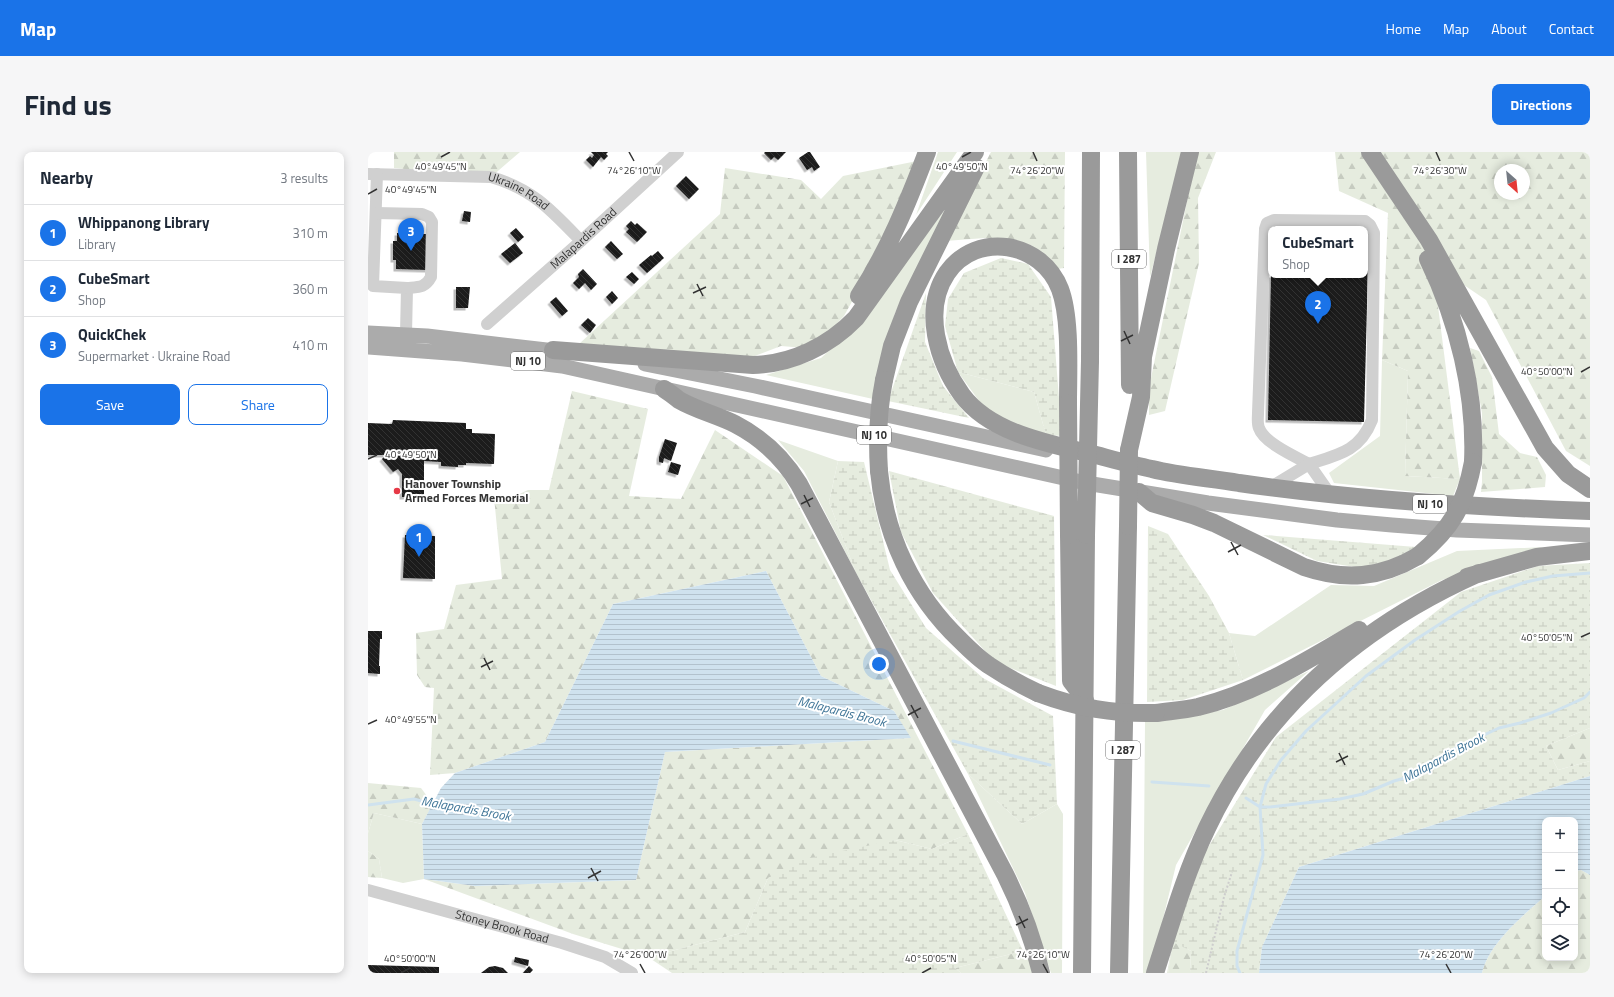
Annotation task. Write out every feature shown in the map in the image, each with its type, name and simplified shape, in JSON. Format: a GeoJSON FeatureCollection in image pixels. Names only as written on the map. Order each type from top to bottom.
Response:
{"type":"FeatureCollection","features":[{"type":"Feature","properties":{"kind":"highway"},"geometry":{"type":"LineString","coordinates":[[804,353],[824,339],[836,328],[862,290],[894,232],[927,152]]}},
{"type":"Feature","properties":{"kind":"highway"},"geometry":{"type":"LineString","coordinates":[[553,350],[753,365],[781,361],[804,353],[832,339],[843,331],[856,318],[975,152]]}},
{"type":"Feature","properties":{"kind":"highway"},"geometry":{"type":"LineString","coordinates":[[983,152],[910,302],[892,346],[880,400],[878,449],[881,491],[887,519],[908,573],[921,595],[948,629],[988,665],[1012,680],[1038,693],[1083,708],[1124,713],[1156,713],[1198,707],[1231,697],[1258,686],[1404,604],[1450,581],[1537,557],[1590,551]]}},
{"type":"Feature","properties":{"kind":"highway"},"geometry":{"type":"LineString","coordinates":[[1078,535],[1090,361],[1091,152]]}},
{"type":"Feature","properties":{"kind":"highway","name":"I 287"},"geometry":{"type":"LineString","coordinates":[[1119,973],[1130,366],[1128,152]]}},
{"type":"Feature","properties":{"kind":"highway"},"geometry":{"type":"LineString","coordinates":[[1129,450],[1141,397],[1142,356],[1190,152]]}},
{"type":"Feature","properties":{"kind":"highway"},"geometry":{"type":"LineString","coordinates":[[1370,152],[1429,240],[1545,448],[1568,474],[1590,489]]}},
{"type":"Feature","properties":{"kind":"highway"},"geometry":{"type":"LineString","coordinates":[[1139,492],[1152,504],[1193,515],[1214,523],[1304,567],[1317,572],[1334,575],[1352,576],[1386,571],[1418,556],[1434,542],[1450,524],[1459,509],[1469,483],[1473,462],[1474,440],[1472,413],[1463,361],[1454,327],[1434,271],[1385,173]]}},
{"type":"Feature","properties":{"kind":"highway"},"geometry":{"type":"LineString","coordinates":[[1082,973],[1085,699],[1078,535],[1068,403],[1065,309],[1061,291],[1049,270],[1029,253],[1010,247],[992,247],[983,249],[961,259],[946,274],[940,287],[936,303],[935,321],[940,353],[945,367],[953,383],[966,400],[987,418],[1026,436],[1046,443],[1154,470]]}},
{"type":"Feature","properties":{"kind":"highway"},"geometry":{"type":"LineString","coordinates":[[664,389],[680,400],[736,425],[751,434],[782,459],[800,484],[1005,874],[1025,918],[1035,946],[1041,973]]}},
{"type":"Feature","properties":{"kind":"highway","name":"NJ 10"},"geometry":{"type":"LineString","coordinates":[[1154,470],[1271,487],[1377,500],[1463,506],[1590,511]]}},
{"type":"Feature","properties":{"kind":"highway"},"geometry":{"type":"LineString","coordinates":[[1155,973],[1172,921],[1207,829],[1234,778],[1264,733],[1306,686],[1354,645],[1422,601],[1479,573]]}},
{"type":"Feature","properties":{"kind":"main road","name":"NJ 10"},"geometry":{"type":"LineString","coordinates":[[368,333],[406,334],[553,350],[684,371],[1064,455],[1154,470]]}},
{"type":"Feature","properties":{"kind":"main road","name":"NJ 10"},"geometry":{"type":"LineString","coordinates":[[368,347],[469,354],[562,366],[1079,481],[1238,508],[1337,520],[1457,530],[1590,535]]}},
{"type":"Feature","properties":{"kind":"street","name":"Malapardis Road"},"geometry":{"type":"LineString","coordinates":[[487,324],[581,241],[678,152]]}},
{"type":"Feature","properties":{"kind":"street","name":"Ukraine Road"},"geometry":{"type":"LineString","coordinates":[[373,174],[491,177],[504,181],[529,193],[546,206],[581,241]]}},
{"type":"Feature","properties":{"kind":"street"},"geometry":{"type":"LineString","coordinates":[[373,174],[371,286],[407,288],[419,287],[428,284],[431,277],[432,222],[429,217],[422,214],[373,209]]}},
{"type":"Feature","properties":{"kind":"street"},"geometry":{"type":"LineString","coordinates":[[1271,487],[1309,464],[1348,451],[1360,442],[1368,432],[1372,420],[1374,233],[1370,225],[1365,221],[1274,220],[1267,223],[1265,229],[1258,413],[1259,428],[1262,434],[1285,452],[1309,464],[1330,494]]}},
{"type":"Feature","properties":{"kind":"street"},"geometry":{"type":"LineString","coordinates":[[406,334],[407,288]]}},
{"type":"Feature","properties":{"kind":"street","name":"Stoney Brook Road"},"geometry":{"type":"LineString","coordinates":[[368,890],[562,943],[605,957],[632,973]]}},
{"type":"Feature","properties":{"kind":"path"},"geometry":{"type":"LineString","coordinates":[[1206,973],[1224,897],[1232,872]]}},
{"type":"Feature","properties":{"kind":"green space"},"geometry":{"type":"Polygon","coordinates":[[[394,152],[520,152],[491,177],[394,168],[394,152]]]}},
{"type":"Feature","properties":{"kind":"green space"},"geometry":{"type":"Polygon","coordinates":[[[938,152],[957,152],[916,215],[938,152]]]}},
{"type":"Feature","properties":{"kind":"green space"},"geometry":{"type":"Polygon","coordinates":[[[991,152],[1065,152],[1064,268],[1057,269],[1031,245],[985,238],[945,241],[991,152]]]}},
{"type":"Feature","properties":{"kind":"green space"},"geometry":{"type":"Polygon","coordinates":[[[1146,152],[1183,152],[1150,277],[1146,152]]]}},
{"type":"Feature","properties":{"kind":"green space"},"geometry":{"type":"Polygon","coordinates":[[[1197,152],[1216,152],[1198,198],[1199,263],[1165,411],[1149,415],[1149,388],[1197,152]]]}},
{"type":"Feature","properties":{"kind":"green space"},"geometry":{"type":"Polygon","coordinates":[[[1335,152],[1590,152],[1590,466],[1566,451],[1486,300],[1461,283],[1437,298],[1460,479],[1405,476],[1408,371],[1382,360],[1388,213],[1339,191],[1335,152]]]}},
{"type":"Feature","properties":{"kind":"green space"},"geometry":{"type":"Polygon","coordinates":[[[917,161],[887,238],[844,316],[826,335],[805,348],[781,346],[744,360],[579,344],[720,214],[725,168],[801,180],[821,199],[843,176],[917,161]]]}},
{"type":"Feature","properties":{"kind":"green space"},"geometry":{"type":"Polygon","coordinates":[[[952,200],[895,313],[873,399],[766,375],[821,358],[862,321],[952,200]]]}},
{"type":"Feature","properties":{"kind":"green space"},"geometry":{"type":"Polygon","coordinates":[[[1001,258],[1028,264],[1051,297],[1062,436],[1046,435],[1034,392],[958,372],[945,326],[948,299],[964,273],[1001,258]]]}},
{"type":"Feature","properties":{"kind":"green space"},"geometry":{"type":"Polygon","coordinates":[[[926,293],[925,342],[943,386],[969,418],[888,401],[926,293]]]}},
{"type":"Feature","properties":{"kind":"green space"},"geometry":{"type":"Polygon","coordinates":[[[1470,348],[1479,351],[1492,377],[1499,434],[1520,453],[1537,457],[1546,475],[1545,487],[1481,492],[1482,413],[1470,348]]]}},
{"type":"Feature","properties":{"kind":"green space"},"geometry":{"type":"Polygon","coordinates":[[[1382,360],[1408,371],[1405,476],[1460,479],[1453,496],[1334,483],[1329,473],[1380,436],[1382,360]]]}},
{"type":"Feature","properties":{"kind":"green space"},"geometry":{"type":"Polygon","coordinates":[[[958,372],[1034,392],[1046,435],[1019,428],[985,409],[958,372]]]}},
{"type":"Feature","properties":{"kind":"green space"},"geometry":{"type":"Polygon","coordinates":[[[572,391],[648,409],[629,496],[681,499],[715,430],[783,476],[968,834],[932,849],[895,840],[768,878],[745,932],[648,957],[573,934],[424,879],[475,886],[636,880],[665,752],[910,738],[894,711],[821,676],[766,571],[613,604],[545,742],[455,773],[430,775],[434,688],[425,687],[417,675],[416,633],[444,629],[456,585],[502,579],[494,497],[513,497],[528,490],[549,490],[572,391]]]}},
{"type":"Feature","properties":{"kind":"green space"},"geometry":{"type":"Polygon","coordinates":[[[778,440],[838,461],[829,502],[856,573],[804,471],[778,440]]]}},
{"type":"Feature","properties":{"kind":"green space"},"geometry":{"type":"Polygon","coordinates":[[[838,461],[864,462],[890,570],[926,628],[983,678],[1053,716],[1057,804],[1022,824],[968,774],[856,573],[829,502],[838,461]]]}},
{"type":"Feature","properties":{"kind":"green space"},"geometry":{"type":"Polygon","coordinates":[[[889,471],[1054,516],[1056,686],[995,662],[933,593],[901,532],[889,471]]]}},
{"type":"Feature","properties":{"kind":"green space"},"geometry":{"type":"Polygon","coordinates":[[[1148,526],[1168,534],[1209,596],[1229,633],[1243,680],[1183,700],[1147,702],[1148,526]]]}},
{"type":"Feature","properties":{"kind":"green space"},"geometry":{"type":"Polygon","coordinates":[[[1263,535],[1416,547],[1384,565],[1355,567],[1317,561],[1263,535]]]}},
{"type":"Feature","properties":{"kind":"green space"},"geometry":{"type":"Polygon","coordinates":[[[1543,547],[1442,580],[1243,680],[1229,633],[1255,636],[1331,585],[1374,586],[1457,551],[1543,547]]]}},
{"type":"Feature","properties":{"kind":"green space"},"geometry":{"type":"Polygon","coordinates":[[[1590,563],[1590,728],[1546,746],[1558,770],[1590,761],[1590,776],[1299,867],[1262,947],[1259,973],[1190,973],[1191,951],[1173,942],[1167,973],[1173,941],[1204,854],[1276,737],[1461,592],[1538,566],[1590,563]]]}},
{"type":"Feature","properties":{"kind":"green space"},"geometry":{"type":"Polygon","coordinates":[[[1309,671],[1265,710],[1176,865],[1150,973],[1143,973],[1145,722],[1223,710],[1309,671]]]}},
{"type":"Feature","properties":{"kind":"green space"},"geometry":{"type":"Polygon","coordinates":[[[1590,728],[1590,761],[1558,770],[1546,746],[1590,728]]]}},
{"type":"Feature","properties":{"kind":"green space"},"geometry":{"type":"Polygon","coordinates":[[[968,774],[1022,824],[1057,804],[1063,814],[1062,973],[1051,973],[1025,893],[968,774]]]}},
{"type":"Feature","properties":{"kind":"green space"},"geometry":{"type":"Polygon","coordinates":[[[368,783],[421,788],[433,804],[422,824],[374,813],[368,833],[368,783]]]}},
{"type":"Feature","properties":{"kind":"green space"},"geometry":{"type":"Polygon","coordinates":[[[374,813],[422,824],[424,879],[403,883],[382,878],[379,859],[368,851],[368,833],[374,813]]]}},
{"type":"Feature","properties":{"kind":"green space"},"geometry":{"type":"Polygon","coordinates":[[[968,834],[1023,951],[955,968],[961,973],[672,973],[648,957],[745,932],[768,878],[804,859],[895,840],[932,849],[968,834]]]}},
{"type":"Feature","properties":{"kind":"green space"},"geometry":{"type":"Polygon","coordinates":[[[368,851],[379,859],[382,878],[368,877],[368,851]]]}},
{"type":"Feature","properties":{"kind":"green space"},"geometry":{"type":"Polygon","coordinates":[[[1578,870],[1581,870],[1590,875],[1590,973],[1482,973],[1486,962],[1499,941],[1517,921],[1542,899],[1542,961],[1578,961],[1578,870]]]}},
{"type":"Feature","properties":{"kind":"green space"},"geometry":{"type":"Polygon","coordinates":[[[1173,941],[1191,951],[1190,973],[1168,973],[1173,941]]]}},
{"type":"Feature","properties":{"kind":"green space"},"geometry":{"type":"Polygon","coordinates":[[[1027,950],[1032,973],[961,973],[955,968],[1027,950]]]}},
{"type":"Feature","properties":{"kind":"water"},"geometry":{"type":"Polygon","coordinates":[[[766,571],[821,676],[894,711],[911,738],[665,752],[636,880],[475,886],[424,879],[422,824],[441,788],[455,773],[545,742],[613,604],[766,571]]]}},
{"type":"Feature","properties":{"kind":"water"},"geometry":{"type":"Polygon","coordinates":[[[1590,776],[1590,875],[1581,870],[1578,870],[1578,817],[1542,817],[1542,899],[1517,921],[1499,941],[1486,962],[1482,973],[1259,973],[1262,947],[1299,867],[1590,776]]]}},
{"type":"Feature","properties":{"kind":"building"},"geometry":{"type":"Polygon","coordinates":[[[591,152],[608,152],[606,154],[608,156],[604,160],[601,157],[593,167],[586,160],[590,156],[592,158],[594,155],[591,152]]]}},
{"type":"Feature","properties":{"kind":"building"},"geometry":{"type":"Polygon","coordinates":[[[786,152],[778,160],[774,157],[771,160],[764,153],[786,152]]]}},
{"type":"Feature","properties":{"kind":"building"},"geometry":{"type":"Polygon","coordinates":[[[810,152],[820,167],[814,171],[812,167],[807,170],[799,158],[810,152]]]}},
{"type":"Feature","properties":{"kind":"building"},"geometry":{"type":"Polygon","coordinates":[[[686,176],[699,189],[689,199],[676,186],[686,176]]]}},
{"type":"Feature","properties":{"kind":"building"},"geometry":{"type":"Polygon","coordinates":[[[464,211],[471,212],[470,222],[462,221],[464,211]]]}},
{"type":"Feature","properties":{"kind":"building"},"geometry":{"type":"Polygon","coordinates":[[[631,221],[635,225],[637,223],[647,232],[637,242],[626,232],[629,229],[626,226],[631,221]]]}},
{"type":"Feature","properties":{"kind":"building"},"geometry":{"type":"Polygon","coordinates":[[[1272,225],[1304,226],[1272,226],[1272,225]]]}},
{"type":"Feature","properties":{"kind":"building"},"geometry":{"type":"Polygon","coordinates":[[[516,228],[524,237],[518,242],[510,233],[516,228]]]}},
{"type":"Feature","properties":{"kind":"building"},"geometry":{"type":"Polygon","coordinates":[[[1368,228],[1369,228],[1368,267],[1368,228]]]}},
{"type":"Feature","properties":{"kind":"building"},"geometry":{"type":"Polygon","coordinates":[[[406,230],[420,231],[420,234],[429,234],[428,270],[396,269],[396,260],[393,260],[393,241],[397,241],[397,233],[406,233],[406,230]]]}},
{"type":"Feature","properties":{"kind":"building"},"geometry":{"type":"Polygon","coordinates":[[[611,241],[623,254],[617,259],[605,247],[611,241]]]}},
{"type":"Feature","properties":{"kind":"building"},"geometry":{"type":"Polygon","coordinates":[[[515,243],[523,253],[510,263],[501,254],[515,243]]]}},
{"type":"Feature","properties":{"kind":"building"},"geometry":{"type":"Polygon","coordinates":[[[658,251],[664,258],[647,273],[639,265],[658,251]]]}},
{"type":"Feature","properties":{"kind":"building"},"geometry":{"type":"Polygon","coordinates":[[[583,269],[597,284],[591,290],[585,283],[579,289],[573,283],[579,277],[578,274],[583,269]]]}},
{"type":"Feature","properties":{"kind":"building"},"geometry":{"type":"Polygon","coordinates":[[[632,272],[639,279],[634,284],[626,277],[632,272]]]}},
{"type":"Feature","properties":{"kind":"building"},"geometry":{"type":"Polygon","coordinates":[[[1271,278],[1368,278],[1364,422],[1268,420],[1271,278]]]}},
{"type":"Feature","properties":{"kind":"building"},"geometry":{"type":"Polygon","coordinates":[[[456,287],[470,287],[468,308],[456,308],[456,287]]]}},
{"type":"Feature","properties":{"kind":"building"},"geometry":{"type":"Polygon","coordinates":[[[612,291],[618,298],[612,304],[606,297],[612,291]]]}},
{"type":"Feature","properties":{"kind":"building"},"geometry":{"type":"Polygon","coordinates":[[[556,297],[568,311],[562,316],[550,302],[556,297]]]}},
{"type":"Feature","properties":{"kind":"building"},"geometry":{"type":"Polygon","coordinates":[[[588,318],[596,325],[590,333],[581,325],[588,318]]]}},
{"type":"Feature","properties":{"kind":"building"},"geometry":{"type":"Polygon","coordinates":[[[393,420],[466,423],[466,429],[472,429],[472,433],[495,434],[494,464],[466,463],[466,465],[458,465],[458,467],[441,466],[441,462],[424,461],[424,497],[402,497],[402,474],[398,469],[393,472],[382,459],[386,455],[368,455],[368,423],[392,424],[393,420]]]}},
{"type":"Feature","properties":{"kind":"building"},"geometry":{"type":"Polygon","coordinates":[[[665,439],[677,443],[671,461],[664,458],[663,463],[659,462],[659,457],[665,439]]]}},
{"type":"Feature","properties":{"kind":"building"},"geometry":{"type":"Polygon","coordinates":[[[671,462],[681,465],[678,475],[668,472],[671,462]]]}},
{"type":"Feature","properties":{"kind":"building"},"geometry":{"type":"Polygon","coordinates":[[[405,535],[435,536],[435,579],[403,578],[405,535]]]}},
{"type":"Feature","properties":{"kind":"building"},"geometry":{"type":"Polygon","coordinates":[[[368,631],[382,631],[382,639],[380,639],[380,674],[368,673],[368,631]]]}},
{"type":"Feature","properties":{"kind":"building"},"geometry":{"type":"Polygon","coordinates":[[[515,957],[529,960],[528,966],[514,962],[515,957]]]}},
{"type":"Feature","properties":{"kind":"building"},"geometry":{"type":"Polygon","coordinates":[[[368,965],[439,967],[439,973],[368,973],[368,965]]]}},
{"type":"Feature","properties":{"kind":"building"},"geometry":{"type":"Polygon","coordinates":[[[495,966],[503,968],[508,973],[481,973],[489,967],[495,966]]]}},
{"type":"Feature","properties":{"kind":"building"},"geometry":{"type":"Polygon","coordinates":[[[529,966],[533,970],[530,973],[523,973],[529,966]]]}},
{"type":"Feature","properties":{"kind":"waterway"},"geometry":{"type":"LineString","coordinates":[[1240,973],[1237,966],[1237,951],[1263,855],[1260,807],[1266,784],[1281,760],[1306,731],[1366,676],[1415,640],[1460,611],[1489,595],[1526,582],[1553,576],[1590,573]]}},
{"type":"Feature","properties":{"kind":"waterway","name":"Malapardis Brook"},"geometry":{"type":"LineString","coordinates":[[1246,798],[1260,807],[1269,807],[1340,799],[1363,794],[1394,781],[1412,776],[1433,765],[1454,749],[1499,728],[1551,713],[1584,698],[1590,692]]}},
{"type":"Feature","properties":{"kind":"waterway","name":"Malapardis Brook"},"geometry":{"type":"LineString","coordinates":[[953,741],[1050,765]]}},
{"type":"Feature","properties":{"kind":"waterway","name":"Malapardis Brook"},"geometry":{"type":"LineString","coordinates":[[1152,782],[1209,786]]}},
{"type":"Feature","properties":{"kind":"waterway","name":"Malapardis Brook"},"geometry":{"type":"LineString","coordinates":[[368,805],[414,799],[436,805]]}},
{"type":"Feature","properties":{"kind":"place","name":"QuickChek"},"geometry":{"type":"Point","coordinates":[411,251]}},
{"type":"Feature","properties":{"kind":"place","name":"CubeSmart"},"geometry":{"type":"Point","coordinates":[1318,324]}},
{"type":"Feature","properties":{"kind":"place","name":"Hanover Township Armed Forces Memorial"},"geometry":{"type":"Point","coordinates":[397,491]}},
{"type":"Feature","properties":{"kind":"place","name":"Whippanong Library"},"geometry":{"type":"Point","coordinates":[419,557]}}]}
